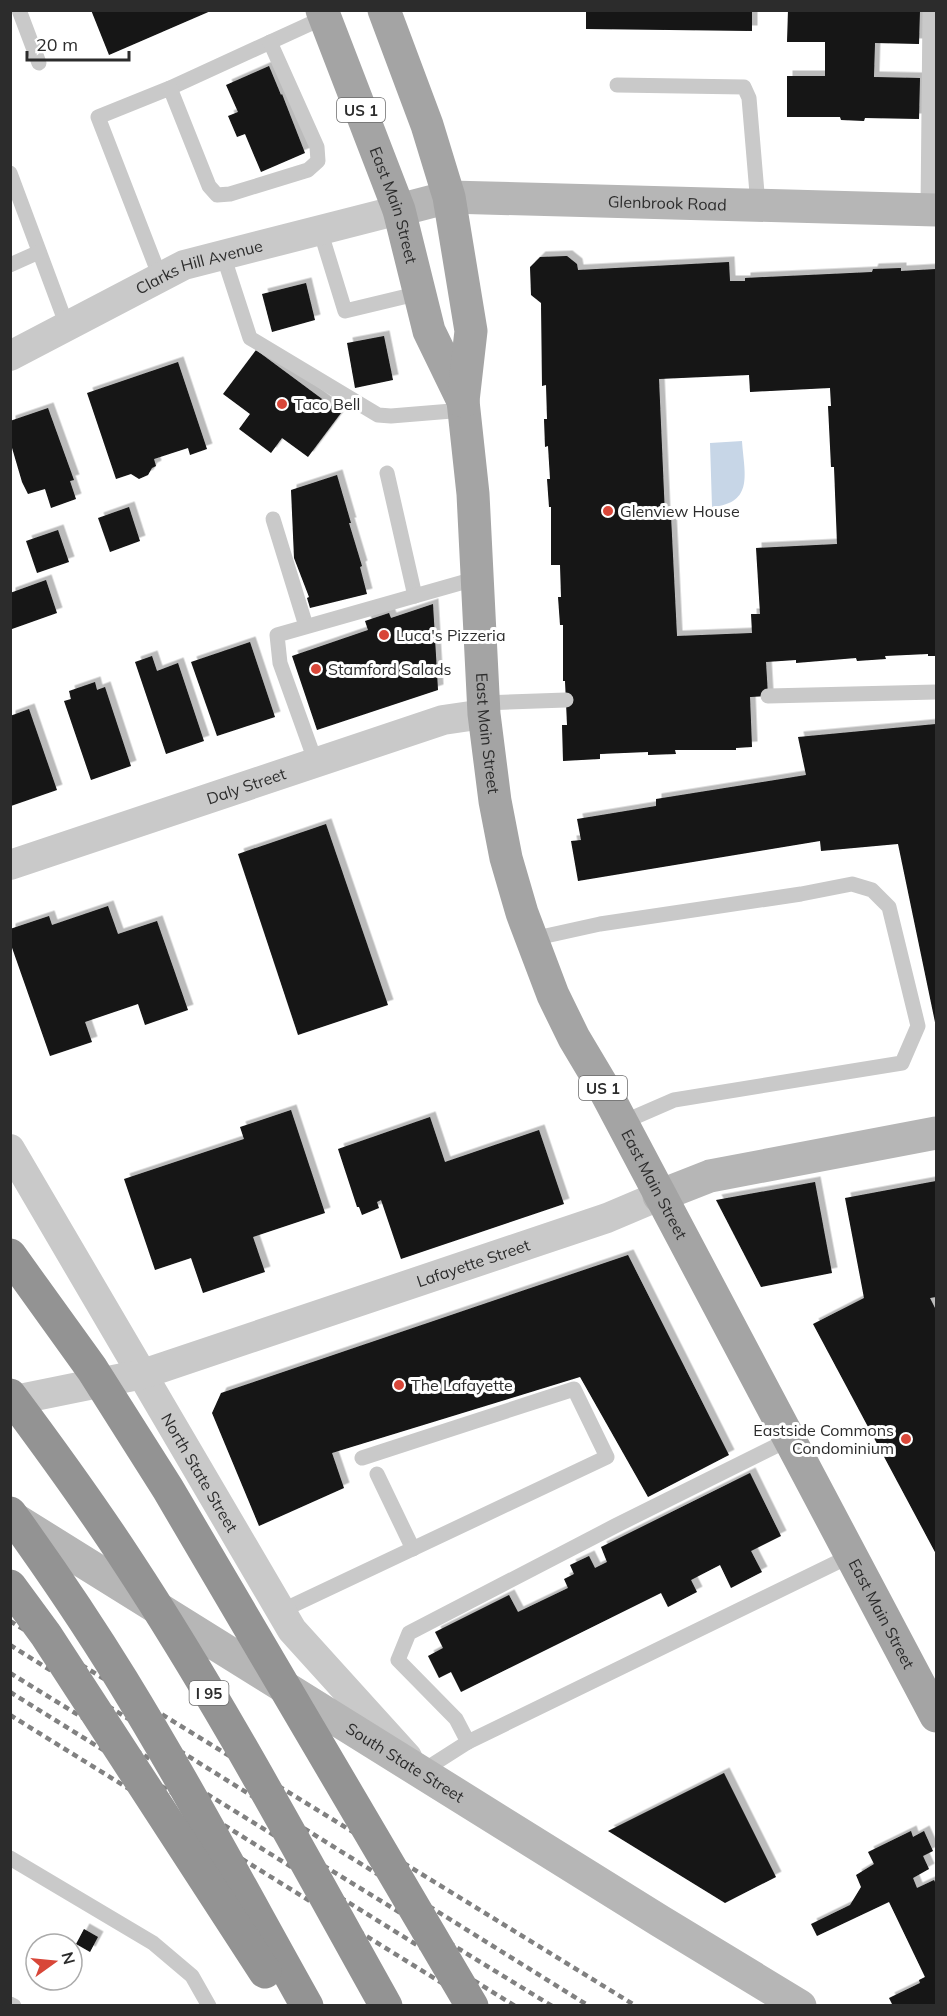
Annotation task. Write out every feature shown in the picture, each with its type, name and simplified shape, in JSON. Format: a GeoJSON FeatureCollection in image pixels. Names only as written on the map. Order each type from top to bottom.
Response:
{"type":"FeatureCollection","features":[{"type":"Feature","properties":{"kind":"highway"},"geometry":{"type":"LineString","coordinates":[[10,1255],[92,1369],[162,1480],[472,2006]]}},
{"type":"Feature","properties":{"kind":"highway","name":"I 95"},"geometry":{"type":"LineString","coordinates":[[10,1395],[128,1562],[194,1669],[257,1774],[386,2006]]}},
{"type":"Feature","properties":{"kind":"highway"},"geometry":{"type":"LineString","coordinates":[[10,1515],[52,1572],[121,1678],[189,1794],[307,2006]]}},
{"type":"Feature","properties":{"kind":"highway"},"geometry":{"type":"LineString","coordinates":[[10,1586],[46,1635],[287,2006]]}},
{"type":"Feature","properties":{"kind":"main road","name":"East Main Street"},"geometry":{"type":"LineString","coordinates":[[384,10],[427,125],[449,197],[471,331],[463,405],[478,578],[484,708],[495,801],[506,858],[532,939],[563,1014],[936,1716]]}},
{"type":"Feature","properties":{"kind":"main road","name":"East Main Street"},"geometry":{"type":"LineString","coordinates":[[324,14],[399,210],[429,331],[463,405]]}},
{"type":"Feature","properties":{"kind":"main road","name":"Glenbrook Road"},"geometry":{"type":"LineString","coordinates":[[399,210],[449,197],[932,209]]}},
{"type":"Feature","properties":{"kind":"main road","name":"Lafayette Street"},"geometry":{"type":"LineString","coordinates":[[659,1196],[710,1176],[936,1133]]}},
{"type":"Feature","properties":{"kind":"main road","name":"South State Street"},"geometry":{"type":"LineString","coordinates":[[10,1515],[800,2006]]}},
{"type":"Feature","properties":{"kind":"street","name":"Clarks Hill Avenue"},"geometry":{"type":"LineString","coordinates":[[10,356],[184,265],[399,210]]}},
{"type":"Feature","properties":{"kind":"street","name":"Daly Street"},"geometry":{"type":"LineString","coordinates":[[10,865],[484,708]]}},
{"type":"Feature","properties":{"kind":"street","name":"North State Street"},"geometry":{"type":"LineString","coordinates":[[10,1149],[287,1621],[421,1772]]}},
{"type":"Feature","properties":{"kind":"street","name":"Lafayette Street"},"geometry":{"type":"LineString","coordinates":[[10,1401],[143,1374],[607,1218],[659,1196]]}},
{"type":"Feature","properties":{"kind":"lane"},"geometry":{"type":"LineString","coordinates":[[19,10],[39,63]]}},
{"type":"Feature","properties":{"kind":"lane"},"geometry":{"type":"LineString","coordinates":[[930,10],[932,209]]}},
{"type":"Feature","properties":{"kind":"lane"},"geometry":{"type":"LineString","coordinates":[[160,278],[98,117],[170,88],[270,42],[324,14]]}},
{"type":"Feature","properties":{"kind":"lane"},"geometry":{"type":"LineString","coordinates":[[170,88],[209,186],[217,195],[230,194],[308,170],[318,161],[317,147],[270,42]]}},
{"type":"Feature","properties":{"kind":"lane"},"geometry":{"type":"LineString","coordinates":[[617,85],[744,87],[749,98],[758,205]]}},
{"type":"Feature","properties":{"kind":"lane"},"geometry":{"type":"LineString","coordinates":[[10,173],[67,326]]}},
{"type":"Feature","properties":{"kind":"lane"},"geometry":{"type":"LineString","coordinates":[[320,230],[345,311],[420,293]]}},
{"type":"Feature","properties":{"kind":"lane"},"geometry":{"type":"LineString","coordinates":[[10,265],[39,252]]}},
{"type":"Feature","properties":{"kind":"lane"},"geometry":{"type":"LineString","coordinates":[[223,255],[250,338],[378,415],[391,416],[463,405]]}},
{"type":"Feature","properties":{"kind":"lane"},"geometry":{"type":"LineString","coordinates":[[387,473],[415,596]]}},
{"type":"Feature","properties":{"kind":"lane"},"geometry":{"type":"LineString","coordinates":[[273,519],[306,626]]}},
{"type":"Feature","properties":{"kind":"lane"},"geometry":{"type":"LineString","coordinates":[[316,763],[280,663],[277,635],[478,578]]}},
{"type":"Feature","properties":{"kind":"lane"},"geometry":{"type":"LineString","coordinates":[[768,696],[936,692]]}},
{"type":"Feature","properties":{"kind":"lane"},"geometry":{"type":"LineString","coordinates":[[484,708],[566,700]]}},
{"type":"Feature","properties":{"kind":"lane"},"geometry":{"type":"LineString","coordinates":[[532,939],[600,924],[801,894],[852,884],[872,890],[889,907],[918,1026],[902,1063],[674,1100],[621,1123]]}},
{"type":"Feature","properties":{"kind":"lane"},"geometry":{"type":"LineString","coordinates":[[287,1621],[413,1549],[608,1457],[574,1389],[362,1458]]}},
{"type":"Feature","properties":{"kind":"lane"},"geometry":{"type":"LineString","coordinates":[[468,1742],[456,1719],[398,1660],[409,1633],[615,1526],[788,1440]]}},
{"type":"Feature","properties":{"kind":"lane"},"geometry":{"type":"LineString","coordinates":[[377,1474],[413,1549]]}},
{"type":"Feature","properties":{"kind":"lane"},"geometry":{"type":"LineString","coordinates":[[421,1772],[468,1742],[850,1556]]}},
{"type":"Feature","properties":{"kind":"lane"},"geometry":{"type":"LineString","coordinates":[[10,1858],[153,1943],[192,1976],[209,2006]]}},
{"type":"Feature","properties":{"kind":"water"},"geometry":{"type":"Polygon","coordinates":[[[742,441],[745,475],[741,493],[735,500],[712,507],[710,443],[742,441]]]}},
{"type":"Feature","properties":{"kind":"building"},"geometry":{"type":"Polygon","coordinates":[[[91,10],[213,10],[109,55],[91,10]]]}},
{"type":"Feature","properties":{"kind":"building"},"geometry":{"type":"Polygon","coordinates":[[[586,10],[752,10],[752,31],[586,29],[586,10]]]}},
{"type":"Feature","properties":{"kind":"building"},"geometry":{"type":"Polygon","coordinates":[[[788,10],[920,10],[919,44],[875,43],[874,75],[874,77],[920,78],[919,119],[865,118],[864,121],[841,120],[840,117],[787,117],[787,76],[825,76],[825,42],[787,42],[788,10]]]}},
{"type":"Feature","properties":{"kind":"building"},"geometry":{"type":"Polygon","coordinates":[[[269,66],[305,153],[261,172],[245,134],[237,137],[228,116],[238,112],[226,85],[269,66]]]}},
{"type":"Feature","properties":{"kind":"building","name":"Glenview House"},"geometry":{"type":"Polygon","coordinates":[[[567,256],[577,264],[578,270],[729,262],[730,281],[745,281],[745,278],[872,272],[873,269],[901,268],[901,271],[936,269],[936,656],[928,656],[928,654],[885,656],[886,659],[857,661],[856,658],[796,663],[796,660],[766,662],[768,696],[750,697],[752,747],[736,748],[736,750],[675,750],[676,754],[648,755],[648,752],[600,754],[600,759],[563,761],[562,725],[567,725],[565,681],[563,681],[563,625],[560,625],[558,597],[561,597],[560,565],[551,565],[551,507],[549,507],[547,479],[550,479],[548,446],[545,447],[544,419],[547,419],[546,385],[542,386],[541,303],[531,295],[530,267],[540,257],[567,256]],[[749,375],[659,379],[665,516],[671,516],[677,636],[752,633],[751,614],[760,614],[756,548],[837,544],[834,467],[831,467],[828,406],[831,406],[830,388],[750,392],[749,375]]]}},
{"type":"Feature","properties":{"kind":"building"},"geometry":{"type":"Polygon","coordinates":[[[306,283],[315,320],[272,332],[262,294],[306,283]]]}},
{"type":"Feature","properties":{"kind":"building"},"geometry":{"type":"Polygon","coordinates":[[[384,336],[393,380],[355,388],[347,343],[384,336]]]}},
{"type":"Feature","properties":{"kind":"building","name":"Taco Bell"},"geometry":{"type":"Polygon","coordinates":[[[256,350],[341,413],[308,457],[282,438],[271,453],[239,429],[250,414],[223,394],[256,350]]]}},
{"type":"Feature","properties":{"kind":"building"},"geometry":{"type":"Polygon","coordinates":[[[178,362],[207,449],[190,455],[188,448],[154,459],[156,466],[148,475],[139,479],[131,474],[116,479],[87,393],[178,362]]]}},
{"type":"Feature","properties":{"kind":"building"},"geometry":{"type":"Polygon","coordinates":[[[48,408],[74,480],[70,481],[76,499],[51,508],[45,489],[28,494],[22,482],[10,441],[10,421],[48,408]]]}},
{"type":"Feature","properties":{"kind":"building"},"geometry":{"type":"Polygon","coordinates":[[[337,475],[362,566],[360,567],[367,594],[310,608],[307,598],[309,597],[294,558],[291,490],[337,475]]]}},
{"type":"Feature","properties":{"kind":"building"},"geometry":{"type":"Polygon","coordinates":[[[129,507],[140,541],[110,552],[98,518],[129,507]]]}},
{"type":"Feature","properties":{"kind":"building"},"geometry":{"type":"Polygon","coordinates":[[[58,530],[69,562],[37,573],[26,541],[58,530]]]}},
{"type":"Feature","properties":{"kind":"building"},"geometry":{"type":"Polygon","coordinates":[[[46,580],[57,613],[12,629],[10,593],[46,580]]]}},
{"type":"Feature","properties":{"kind":"building"},"geometry":{"type":"Polygon","coordinates":[[[433,604],[438,690],[317,730],[292,656],[368,630],[365,621],[389,613],[391,618],[433,604]]]}},
{"type":"Feature","properties":{"kind":"building"},"geometry":{"type":"Polygon","coordinates":[[[250,642],[275,717],[217,736],[191,662],[250,642]]]}},
{"type":"Feature","properties":{"kind":"building"},"geometry":{"type":"Polygon","coordinates":[[[152,656],[157,671],[178,663],[204,741],[166,754],[135,662],[152,656]]]}},
{"type":"Feature","properties":{"kind":"building"},"geometry":{"type":"Polygon","coordinates":[[[95,682],[97,690],[105,687],[131,766],[91,780],[64,701],[71,699],[69,691],[95,682]]]}},
{"type":"Feature","properties":{"kind":"building"},"geometry":{"type":"Polygon","coordinates":[[[29,709],[57,790],[11,806],[10,716],[29,709]]]}},
{"type":"Feature","properties":{"kind":"building"},"geometry":{"type":"Polygon","coordinates":[[[936,724],[936,1027],[898,844],[821,851],[820,841],[578,881],[571,841],[581,840],[577,819],[656,806],[656,799],[806,775],[798,737],[936,724]]]}},
{"type":"Feature","properties":{"kind":"building"},"geometry":{"type":"Polygon","coordinates":[[[326,824],[388,1005],[298,1035],[238,854],[326,824]]]}},
{"type":"Feature","properties":{"kind":"building"},"geometry":{"type":"Polygon","coordinates":[[[108,906],[118,934],[157,921],[188,1010],[145,1025],[138,1004],[85,1022],[92,1042],[50,1056],[10,942],[10,929],[49,916],[52,925],[108,906]]]}},
{"type":"Feature","properties":{"kind":"building"},"geometry":{"type":"Polygon","coordinates":[[[291,1110],[325,1213],[253,1237],[265,1272],[203,1293],[191,1258],[155,1270],[124,1179],[244,1139],[240,1127],[291,1110]]]}},
{"type":"Feature","properties":{"kind":"building"},"geometry":{"type":"Polygon","coordinates":[[[430,1117],[445,1162],[539,1130],[564,1204],[401,1259],[381,1200],[377,1202],[379,1208],[362,1215],[357,1207],[338,1149],[430,1117]]]}},
{"type":"Feature","properties":{"kind":"building","name":"Eastside Commons Condominium"},"geometry":{"type":"Polygon","coordinates":[[[936,1181],[936,1297],[930,1298],[936,1310],[936,1554],[813,1324],[864,1298],[845,1198],[936,1181]]]}},
{"type":"Feature","properties":{"kind":"building"},"geometry":{"type":"Polygon","coordinates":[[[815,1182],[832,1273],[761,1287],[716,1200],[815,1182]]]}},
{"type":"Feature","properties":{"kind":"building","name":"The Lafayette"},"geometry":{"type":"Polygon","coordinates":[[[628,1255],[729,1455],[648,1497],[580,1377],[332,1453],[344,1488],[259,1526],[212,1413],[221,1393],[628,1255]]]}},
{"type":"Feature","properties":{"kind":"building"},"geometry":{"type":"Polygon","coordinates":[[[750,1473],[781,1536],[751,1551],[762,1572],[731,1588],[720,1565],[691,1580],[697,1592],[668,1607],[661,1593],[461,1692],[451,1672],[439,1678],[428,1656],[443,1648],[435,1632],[509,1595],[518,1612],[568,1588],[564,1579],[574,1574],[570,1565],[589,1556],[595,1568],[607,1562],[601,1547],[750,1473]]]}},
{"type":"Feature","properties":{"kind":"building"},"geometry":{"type":"Polygon","coordinates":[[[724,1773],[776,1877],[725,1903],[608,1831],[724,1773]]]}},
{"type":"Feature","properties":{"kind":"building"},"geometry":{"type":"Polygon","coordinates":[[[911,1831],[913,1837],[924,1831],[933,1851],[923,1856],[929,1869],[913,1878],[917,1888],[934,1880],[936,1884],[936,2006],[893,2006],[889,1998],[920,1983],[919,1980],[925,1977],[889,1902],[817,1936],[811,1924],[850,1905],[861,1887],[856,1875],[874,1864],[868,1852],[911,1831]]]}},
{"type":"Feature","properties":{"kind":"building"},"geometry":{"type":"Polygon","coordinates":[[[84,1929],[98,1937],[90,1952],[84,1949],[84,1929]]]}},
{"type":"Feature","properties":{"kind":"railway"},"geometry":{"type":"LineString","coordinates":[[10,1621],[636,2006]]}},
{"type":"Feature","properties":{"kind":"railway"},"geometry":{"type":"LineString","coordinates":[[10,1645],[589,2006]]}},
{"type":"Feature","properties":{"kind":"railway"},"geometry":{"type":"LineString","coordinates":[[10,1673],[552,2006]]}},
{"type":"Feature","properties":{"kind":"railway"},"geometry":{"type":"LineString","coordinates":[[10,1692],[515,2006]]}},
{"type":"Feature","properties":{"kind":"railway"},"geometry":{"type":"LineString","coordinates":[[10,1715],[479,2006]]}},
{"type":"Feature","properties":{"kind":"place","name":"Taco Bell"},"geometry":{"type":"Point","coordinates":[282,404]}},
{"type":"Feature","properties":{"kind":"place","name":"Glenview House"},"geometry":{"type":"Point","coordinates":[608,511]}},
{"type":"Feature","properties":{"kind":"place","name":"Luca's Pizzeria"},"geometry":{"type":"Point","coordinates":[384,635]}},
{"type":"Feature","properties":{"kind":"place","name":"Stamford Salads"},"geometry":{"type":"Point","coordinates":[316,669]}},
{"type":"Feature","properties":{"kind":"place","name":"The Lafayette"},"geometry":{"type":"Point","coordinates":[399,1385]}},
{"type":"Feature","properties":{"kind":"place","name":"Eastside Commons Condominium"},"geometry":{"type":"Point","coordinates":[906,1439]}}]}
